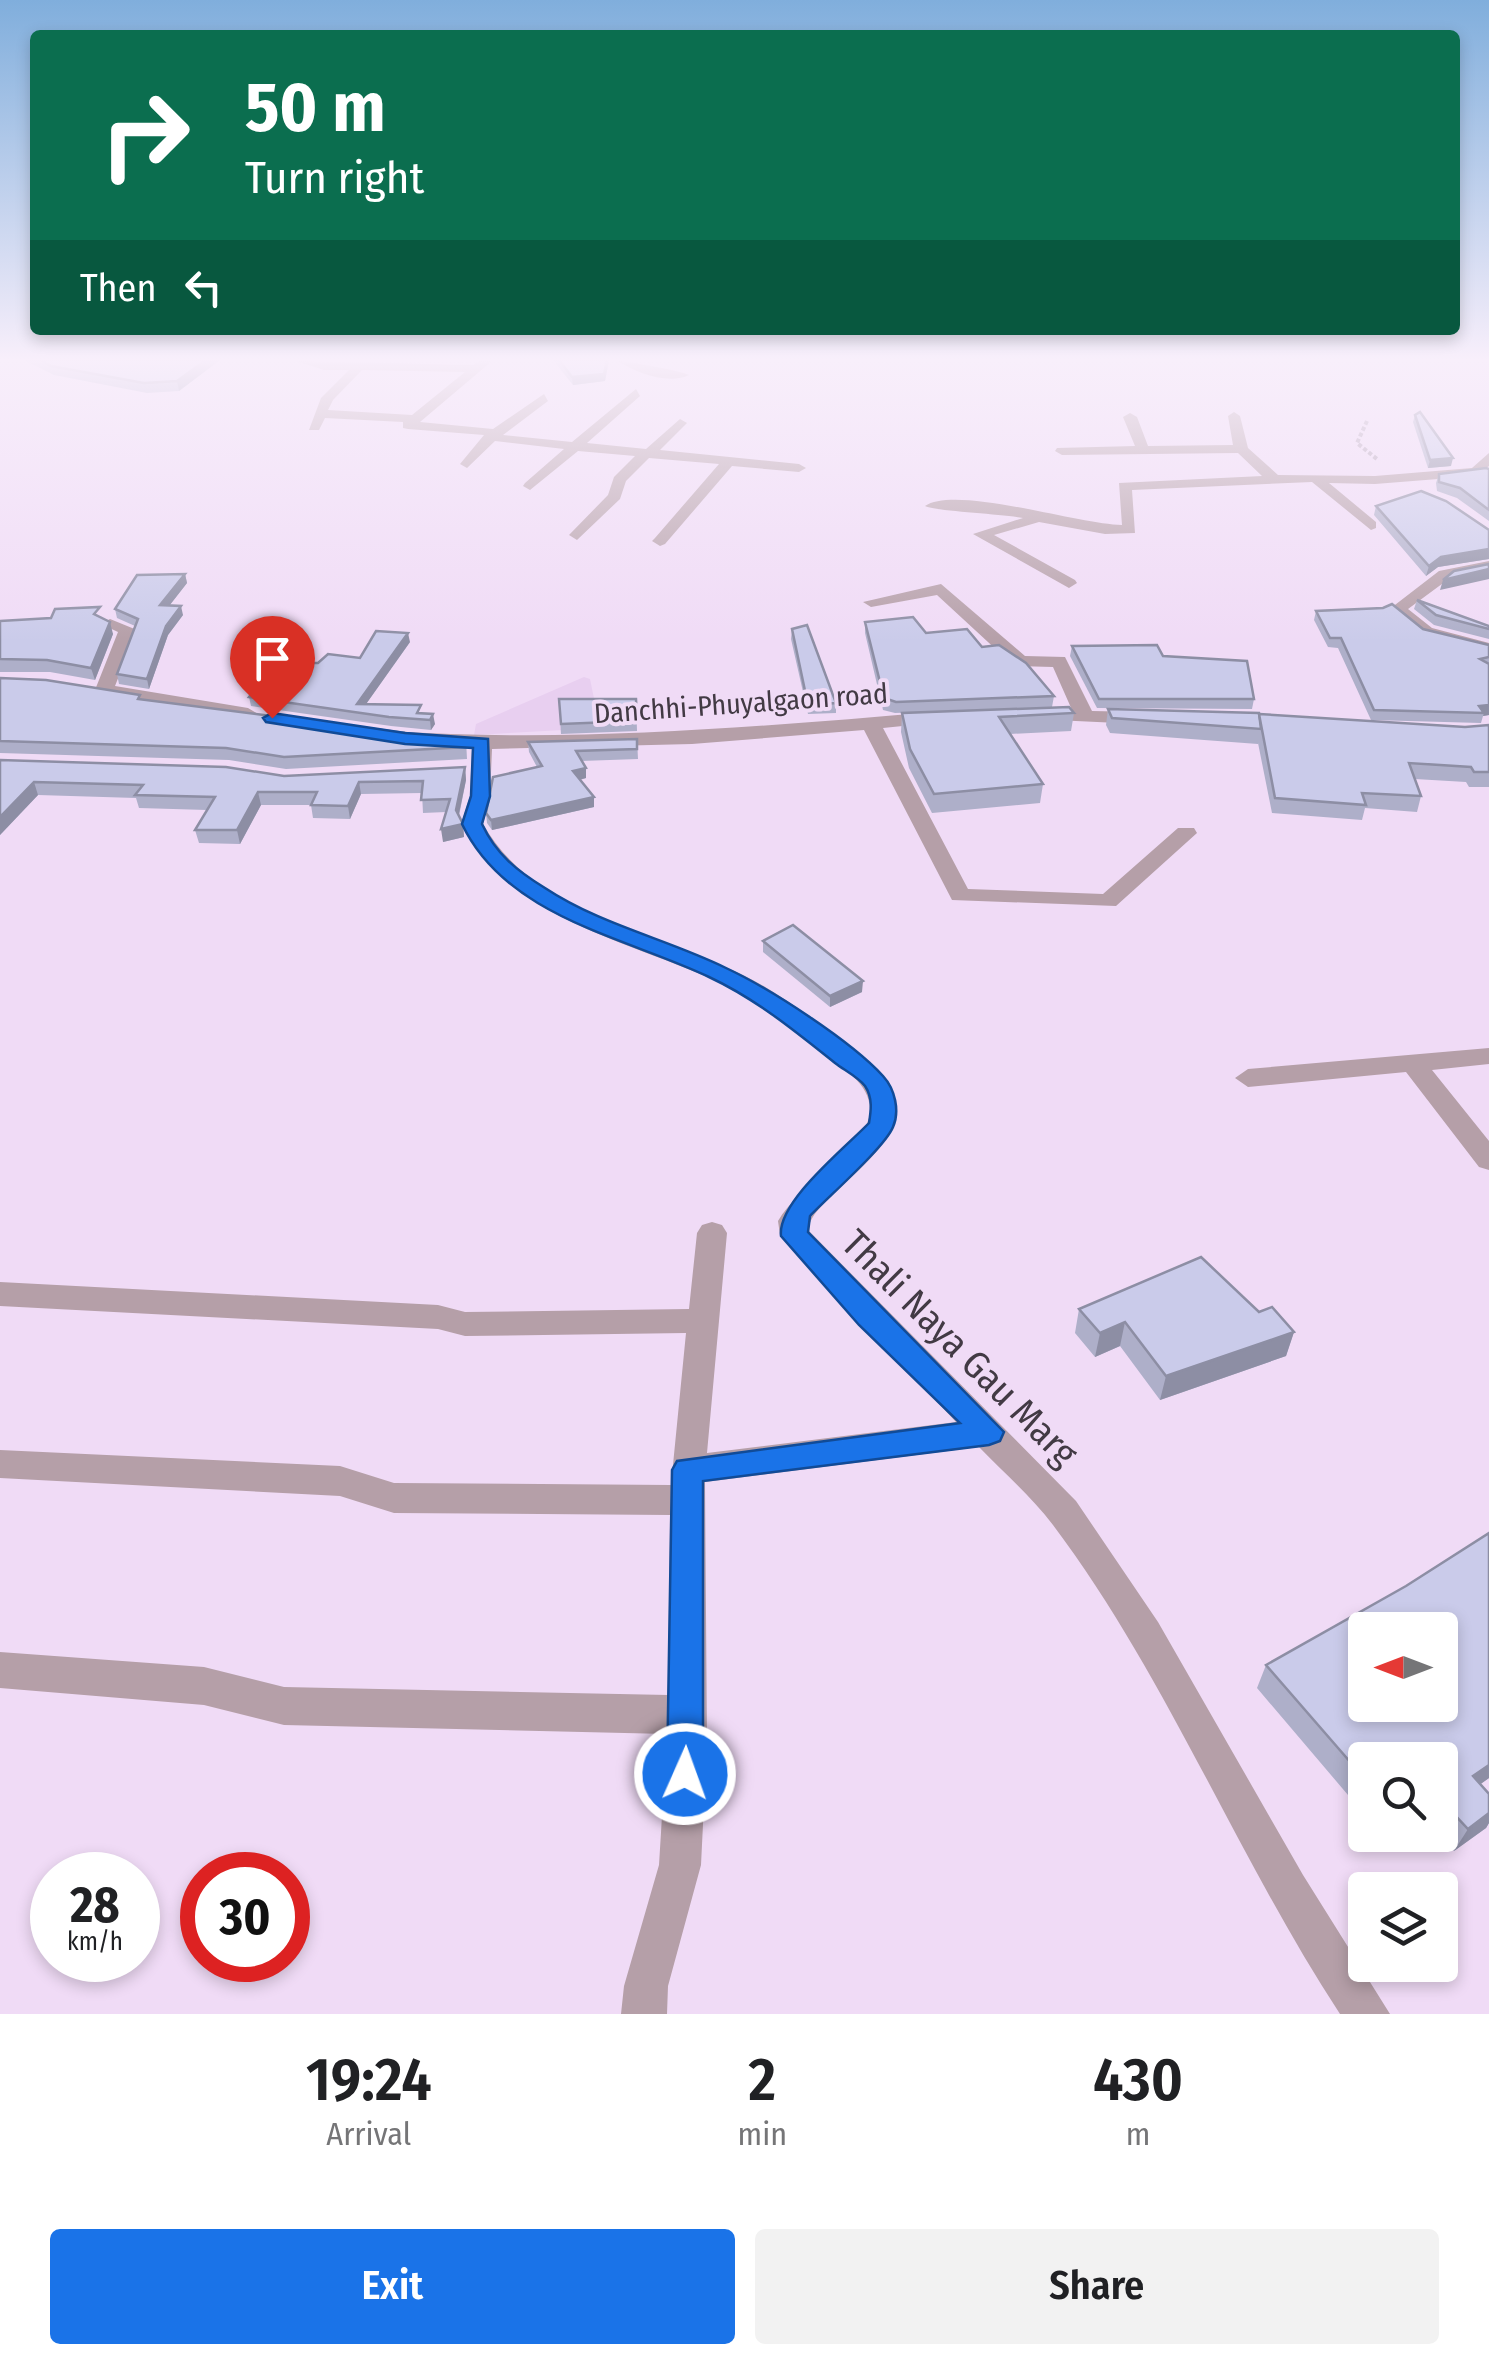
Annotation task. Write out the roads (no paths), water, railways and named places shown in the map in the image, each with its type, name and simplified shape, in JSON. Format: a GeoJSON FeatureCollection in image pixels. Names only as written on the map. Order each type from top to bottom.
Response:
{"type":"FeatureCollection","features":[{"type":"Feature","properties":{"kind":"street"},"geometry":{"type":"LineString","coordinates":[[468,464],[476,455]]}},
{"type":"Feature","properties":{"kind":"street"},"geometry":{"type":"LineString","coordinates":[[530,486],[564,455]]}},
{"type":"Feature","properties":{"kind":"street"},"geometry":{"type":"LineString","coordinates":[[578,535],[615,496],[619,480],[646,455]]}},
{"type":"Feature","properties":{"kind":"street"},"geometry":{"type":"LineString","coordinates":[[666,455],[800,468]]}},
{"type":"Feature","properties":{"kind":"street"},"geometry":{"type":"LineString","coordinates":[[1247,455],[1274,480]]}},
{"type":"Feature","properties":{"kind":"street"},"geometry":{"type":"LineString","coordinates":[[932,506],[970,503],[1034,520],[1103,531],[1130,530],[1124,486],[1315,478],[1376,480],[1476,472],[1489,457]]}},
{"type":"Feature","properties":{"kind":"street"},"geometry":{"type":"LineString","coordinates":[[660,541],[730,462]]}},
{"type":"Feature","properties":{"kind":"street"},"geometry":{"type":"LineString","coordinates":[[1425,475],[1426,496]]}},
{"type":"Feature","properties":{"kind":"street"},"geometry":{"type":"LineString","coordinates":[[1315,478],[1372,525]]}},
{"type":"Feature","properties":{"kind":"street"},"geometry":{"type":"LineString","coordinates":[[1034,520],[981,534],[1069,584]]}},
{"type":"Feature","properties":{"kind":"street"},"geometry":{"type":"LineString","coordinates":[[1489,566],[1444,574],[1399,608],[1403,620],[1417,629],[1489,648]]}},
{"type":"Feature","properties":{"kind":"street"},"geometry":{"type":"LineString","coordinates":[[871,602],[941,589],[1020,662],[1059,661],[1084,715]]}},
{"type":"Feature","properties":{"kind":"street"},"geometry":{"type":"LineString","coordinates":[[110,624],[128,630],[95,689],[272,718]]}},
{"type":"Feature","properties":{"kind":"street"},"geometry":{"type":"LineString","coordinates":[[1027,715],[1165,718]]}},
{"type":"Feature","properties":{"kind":"street","name":"Danchhi-Phuyalgaon road"},"geometry":{"type":"LineString","coordinates":[[366,733],[477,761],[692,738],[954,717]]}},
{"type":"Feature","properties":{"kind":"street"},"geometry":{"type":"LineString","coordinates":[[870,722],[960,894],[1108,902],[1186,833]]}},
{"type":"Feature","properties":{"kind":"street","name":"Thali Naya Gau Marg"},"geometry":{"type":"LineString","coordinates":[[477,761],[472,824],[484,850],[517,880],[624,937],[739,982],[779,1006],[875,1082],[884,1106],[881,1126],[801,1210],[793,1221],[795,1236],[870,1317],[989,1432],[1064,1512],[1097,1556],[1203,1731],[1254,1832],[1367,2014]]}},
{"type":"Feature","properties":{"kind":"street"},"geometry":{"type":"LineString","coordinates":[[1248,1078],[1489,1056]]}},
{"type":"Feature","properties":{"kind":"street"},"geometry":{"type":"LineString","coordinates":[[1413,1063],[1489,1160]]}},
{"type":"Feature","properties":{"kind":"street"},"geometry":{"type":"LineString","coordinates":[[644,2014],[646,1986],[680,1865],[686,1716],[687,1485],[712,1233]]}},
{"type":"Feature","properties":{"kind":"street"},"geometry":{"type":"LineString","coordinates":[[0,1294],[438,1316],[465,1324],[703,1321]]}},
{"type":"Feature","properties":{"kind":"street"},"geometry":{"type":"LineString","coordinates":[[0,1464],[340,1481],[394,1498],[687,1485],[989,1432]]}},
{"type":"Feature","properties":{"kind":"street"},"geometry":{"type":"LineString","coordinates":[[0,1670],[204,1686],[284,1706],[686,1716]]}}]}
